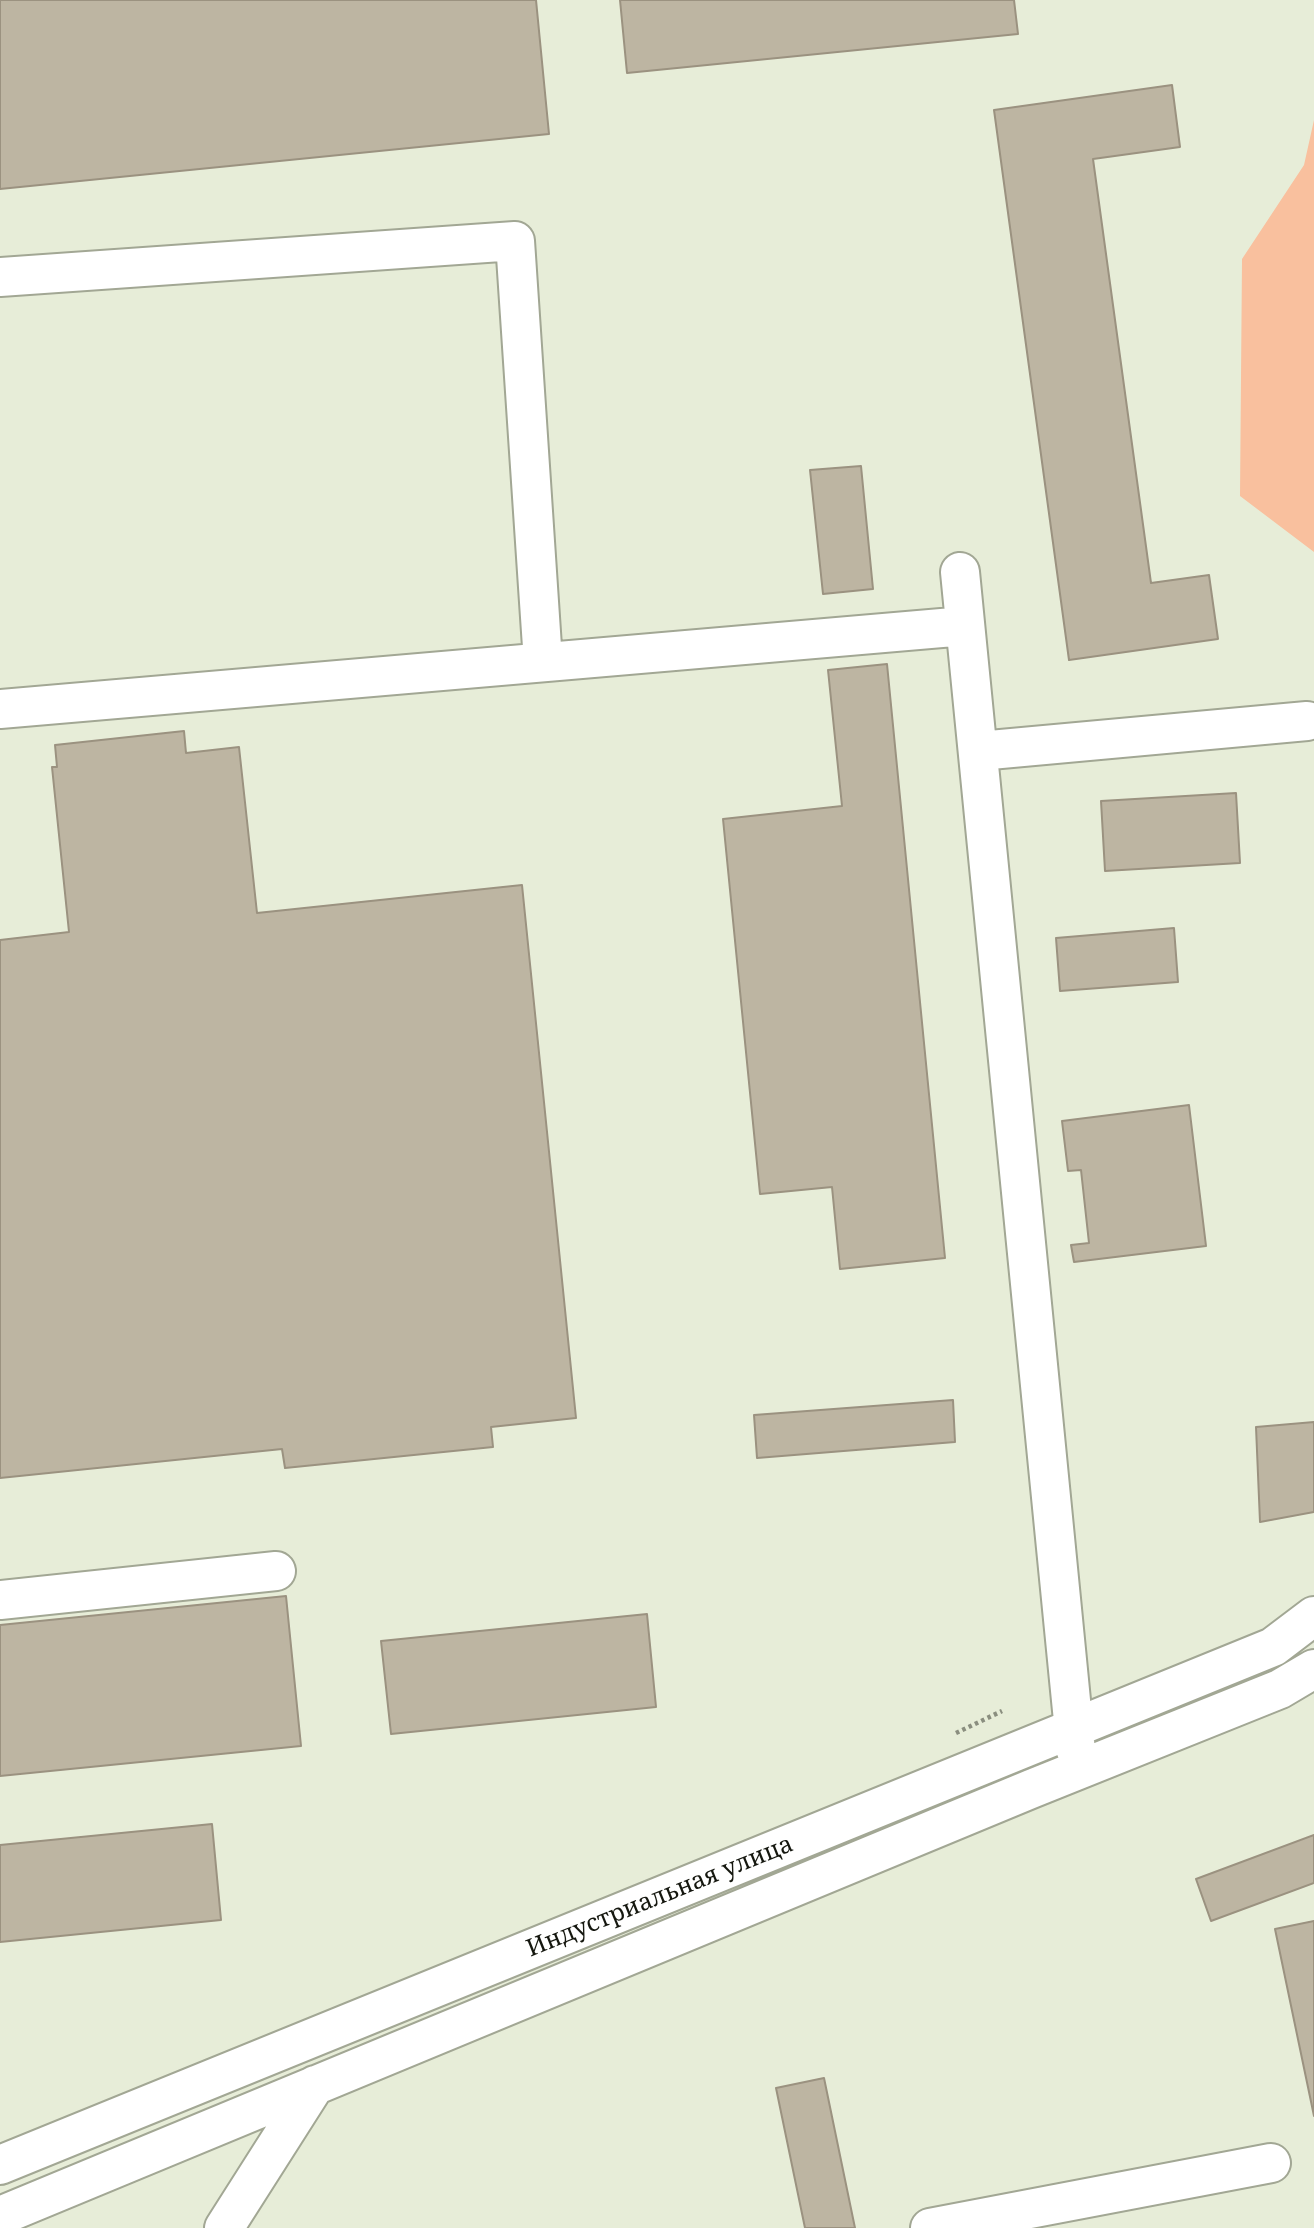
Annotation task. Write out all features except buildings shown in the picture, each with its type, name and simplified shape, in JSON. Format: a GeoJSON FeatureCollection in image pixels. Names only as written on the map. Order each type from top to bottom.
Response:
{"type":"FeatureCollection","features":[{"type":"Feature","properties":{"kind":"street"},"geometry":{"type":"LineString","coordinates":[[0,277],[515,241],[543,662]]}},
{"type":"Feature","properties":{"kind":"street"},"geometry":{"type":"LineString","coordinates":[[960,572],[1078,1770]]}},
{"type":"Feature","properties":{"kind":"street"},"geometry":{"type":"LineString","coordinates":[[0,709],[965,626]]}},
{"type":"Feature","properties":{"kind":"street"},"geometry":{"type":"LineString","coordinates":[[979,751],[1307,721]]}},
{"type":"Feature","properties":{"kind":"street"},"geometry":{"type":"LineString","coordinates":[[0,1600],[276,1571]]}},
{"type":"Feature","properties":{"kind":"street","name":"Индустриальная улица"},"geometry":{"type":"LineString","coordinates":[[0,2165],[1273,1647],[1314,1616]]}},
{"type":"Feature","properties":{"kind":"street","name":"Индустриальная улица"},"geometry":{"type":"LineString","coordinates":[[0,2216],[1280,1689],[1314,1669]]}},
{"type":"Feature","properties":{"kind":"street"},"geometry":{"type":"LineString","coordinates":[[224,2228],[315,2085]]}},
{"type":"Feature","properties":{"kind":"street"},"geometry":{"type":"LineString","coordinates":[[930,2228],[1271,2163]]}},
{"type":"Feature","properties":{"kind":"path"},"geometry":{"type":"LineString","coordinates":[[956,1732],[1002,1711]]}},
{"type":"Feature","properties":{"kind":"shaded area"},"geometry":{"type":"Polygon","coordinates":[[[1314,120],[1314,552],[1240,496],[1242,259],[1304,165],[1314,120]]]}}]}
